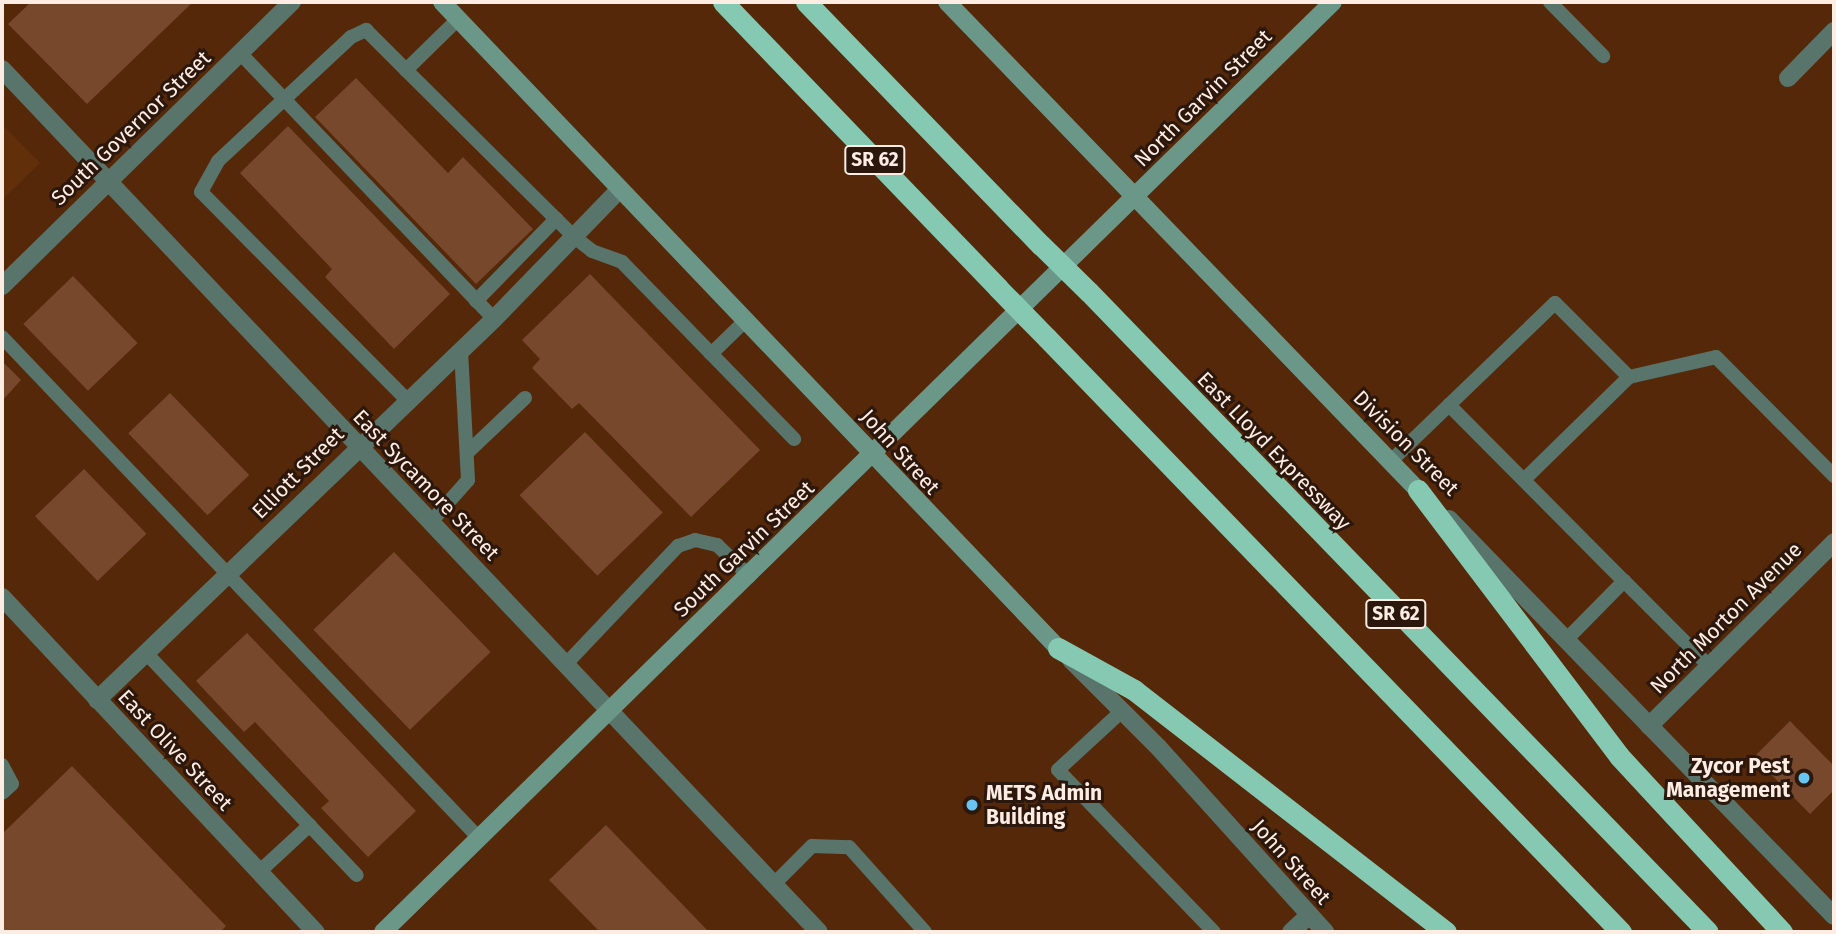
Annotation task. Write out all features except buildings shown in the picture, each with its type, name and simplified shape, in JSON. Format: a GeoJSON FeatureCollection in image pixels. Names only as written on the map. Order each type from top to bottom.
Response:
{"type":"FeatureCollection","features":[{"type":"Feature","properties":{"kind":"highway","name":"SR 62"},"geometry":{"type":"LineString","coordinates":[[723,2],[1621,932]]}},
{"type":"Feature","properties":{"kind":"highway","name":"East Lloyd Expressway"},"geometry":{"type":"LineString","coordinates":[[806,2],[1708,932]]}},
{"type":"Feature","properties":{"kind":"highway"},"geometry":{"type":"LineString","coordinates":[[1418,490],[1619,756],[1782,932]]}},
{"type":"Feature","properties":{"kind":"highway"},"geometry":{"type":"LineString","coordinates":[[1058,648],[1134,690],[1446,932]]}},
{"type":"Feature","properties":{"kind":"main road","name":"John Street"},"geometry":{"type":"LineString","coordinates":[[442,2],[1058,648]]}},
{"type":"Feature","properties":{"kind":"main road","name":"Division Street"},"geometry":{"type":"LineString","coordinates":[[947,2],[1418,490]]}},
{"type":"Feature","properties":{"kind":"main road","name":"North Garvin Street"},"geometry":{"type":"LineString","coordinates":[[1135,197],[1333,2]]}},
{"type":"Feature","properties":{"kind":"main road","name":"South Garvin Street"},"geometry":{"type":"LineString","coordinates":[[383,932],[1135,197]]}},
{"type":"Feature","properties":{"kind":"street","name":"South Governor Street"},"geometry":{"type":"LineString","coordinates":[[2,286],[292,2]]}},
{"type":"Feature","properties":{"kind":"street"},"geometry":{"type":"LineString","coordinates":[[1788,78],[1834,32]]}},
{"type":"Feature","properties":{"kind":"street","name":"East Sycamore Street"},"geometry":{"type":"LineString","coordinates":[[2,69],[819,932]]}},
{"type":"Feature","properties":{"kind":"street","name":"Elliott Street"},"geometry":{"type":"LineString","coordinates":[[97,700],[357,446],[494,320],[619,190]]}},
{"type":"Feature","properties":{"kind":"street","name":"Division Street"},"geometry":{"type":"LineString","coordinates":[[1418,490],[1834,916]]}},
{"type":"Feature","properties":{"kind":"street","name":"North Morton Avenue"},"geometry":{"type":"LineString","coordinates":[[1649,726],[1831,551]]}},
{"type":"Feature","properties":{"kind":"street","name":"East Olive Street"},"geometry":{"type":"LineString","coordinates":[[2,597],[316,932]]}},
{"type":"Feature","properties":{"kind":"street","name":"John Street"},"geometry":{"type":"LineString","coordinates":[[1058,648],[1123,710],[1325,932]]}},
{"type":"Feature","properties":{"kind":"street"},"geometry":{"type":"LineString","coordinates":[[1291,932],[1308,916]]}},
{"type":"Feature","properties":{"kind":"lane"},"geometry":{"type":"LineString","coordinates":[[1550,2],[1603,56]]}},
{"type":"Feature","properties":{"kind":"lane"},"geometry":{"type":"LineString","coordinates":[[406,70],[458,19]]}},
{"type":"Feature","properties":{"kind":"lane"},"geometry":{"type":"LineString","coordinates":[[406,400],[201,192],[218,161],[287,101],[351,37],[366,30],[573,236],[592,251],[622,261],[794,439]]}},
{"type":"Feature","properties":{"kind":"lane"},"geometry":{"type":"LineString","coordinates":[[240,53],[494,320]]}},
{"type":"Feature","properties":{"kind":"lane"},"geometry":{"type":"LineString","coordinates":[[476,301],[556,219]]}},
{"type":"Feature","properties":{"kind":"lane"},"geometry":{"type":"LineString","coordinates":[[1391,461],[1555,303],[1629,377]]}},
{"type":"Feature","properties":{"kind":"lane"},"geometry":{"type":"LineString","coordinates":[[711,354],[745,321]]}},
{"type":"Feature","properties":{"kind":"lane"},"geometry":{"type":"LineString","coordinates":[[2,337],[479,838]]}},
{"type":"Feature","properties":{"kind":"lane"},"geometry":{"type":"LineString","coordinates":[[430,523],[468,480],[461,349]]}},
{"type":"Feature","properties":{"kind":"lane"},"geometry":{"type":"LineString","coordinates":[[1524,480],[1629,377],[1716,357],[1834,476]]}},
{"type":"Feature","properties":{"kind":"lane"},"geometry":{"type":"LineString","coordinates":[[467,453],[525,398]]}},
{"type":"Feature","properties":{"kind":"lane"},"geometry":{"type":"LineString","coordinates":[[1449,405],[1709,666]]}},
{"type":"Feature","properties":{"kind":"lane"},"geometry":{"type":"LineString","coordinates":[[566,664],[678,546],[695,540],[717,545],[748,576]]}},
{"type":"Feature","properties":{"kind":"lane"},"geometry":{"type":"LineString","coordinates":[[1566,640],[1624,581]]}},
{"type":"Feature","properties":{"kind":"lane"},"geometry":{"type":"LineString","coordinates":[[146,653],[357,875]]}},
{"type":"Feature","properties":{"kind":"lane"},"geometry":{"type":"LineString","coordinates":[[1123,710],[1058,770],[1214,932]]}},
{"type":"Feature","properties":{"kind":"lane"},"geometry":{"type":"LineString","coordinates":[[2,765],[12,784],[2,793]]}},
{"type":"Feature","properties":{"kind":"lane"},"geometry":{"type":"LineString","coordinates":[[260,872],[310,825]]}},
{"type":"Feature","properties":{"kind":"lane"},"geometry":{"type":"LineString","coordinates":[[774,884],[811,846],[849,847],[925,932]]}},
{"type":"Feature","properties":{"kind":"shaded area"},"geometry":{"type":"Polygon","coordinates":[[[2,124],[40,163],[2,200],[2,124]]]}},
{"type":"Feature","properties":{"kind":"place","name":"Zycor Pest Management"},"geometry":{"type":"Point","coordinates":[1804,778]}},
{"type":"Feature","properties":{"kind":"place","name":"METS Admin Building"},"geometry":{"type":"Point","coordinates":[972,805]}}]}
